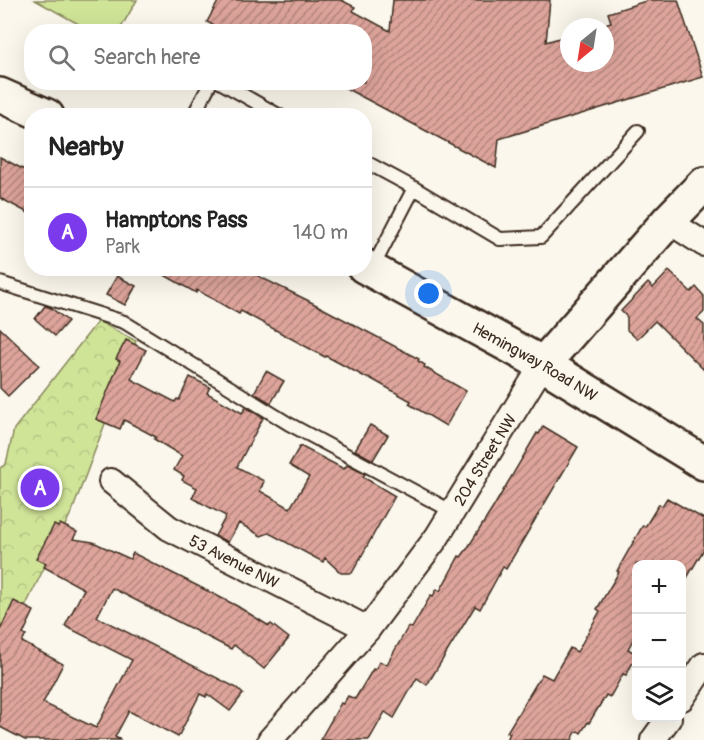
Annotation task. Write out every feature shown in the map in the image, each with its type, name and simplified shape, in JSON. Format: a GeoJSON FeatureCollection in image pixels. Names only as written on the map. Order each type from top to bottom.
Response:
{"type":"FeatureCollection","features":[{"type":"Feature","properties":{"kind":"street"},"geometry":{"type":"LineString","coordinates":[[0,95],[30,108]]}},
{"type":"Feature","properties":{"kind":"street","name":"204 Street NW"},"geometry":{"type":"LineString","coordinates":[[270,740],[368,629],[437,537],[543,364],[668,221],[704,184]]}},
{"type":"Feature","properties":{"kind":"street"},"geometry":{"type":"LineString","coordinates":[[668,221],[704,244]]}},
{"type":"Feature","properties":{"kind":"street","name":"Hemingway Road NW"},"geometry":{"type":"LineString","coordinates":[[372,270],[543,364],[704,463]]}},
{"type":"Feature","properties":{"kind":"street","name":"53 Avenue NW"},"geometry":{"type":"LineString","coordinates":[[111,481],[169,528],[368,629]]}},
{"type":"Feature","properties":{"kind":"street"},"geometry":{"type":"LineString","coordinates":[[686,691],[704,665]]}},
{"type":"Feature","properties":{"kind":"street"},"geometry":{"type":"LineString","coordinates":[[653,740],[666,722]]}},
{"type":"Feature","properties":{"kind":"lane"},"geometry":{"type":"LineString","coordinates":[[197,108],[208,90]]}},
{"type":"Feature","properties":{"kind":"lane"},"geometry":{"type":"LineString","coordinates":[[234,90],[266,108]]}},
{"type":"Feature","properties":{"kind":"lane"},"geometry":{"type":"LineString","coordinates":[[372,165],[500,239],[541,237],[638,131]]}},
{"type":"Feature","properties":{"kind":"lane"},"geometry":{"type":"LineString","coordinates":[[372,261],[414,188]]}},
{"type":"Feature","properties":{"kind":"lane"},"geometry":{"type":"LineString","coordinates":[[0,283],[124,322],[289,424],[453,512]]}},
{"type":"Feature","properties":{"kind":"green space"},"geometry":{"type":"Polygon","coordinates":[[[35,0],[137,0],[123,24],[78,24],[35,0]]]}},
{"type":"Feature","properties":{"kind":"green space"},"geometry":{"type":"Polygon","coordinates":[[[98,321],[136,341],[73,509],[0,658],[0,468],[6,464],[14,429],[98,321]]]}},
{"type":"Feature","properties":{"kind":"building"},"geometry":{"type":"Polygon","coordinates":[[[219,0],[341,0],[355,7],[353,11],[390,31],[393,0],[550,0],[546,42],[560,38],[560,72],[614,72],[614,18],[610,18],[608,13],[649,0],[678,0],[703,77],[499,139],[496,168],[349,90],[372,90],[372,24],[211,24],[207,22],[219,0]]]}},
{"type":"Feature","properties":{"kind":"building"},"geometry":{"type":"Polygon","coordinates":[[[0,157],[24,170],[24,211],[0,198],[0,157]]]}},
{"type":"Feature","properties":{"kind":"building"},"geometry":{"type":"Polygon","coordinates":[[[669,271],[691,292],[696,287],[704,296],[704,312],[697,319],[704,325],[704,370],[655,321],[637,339],[627,330],[627,317],[621,311],[648,283],[653,288],[669,271]]]}},
{"type":"Feature","properties":{"kind":"building"},"geometry":{"type":"Polygon","coordinates":[[[117,276],[136,286],[125,305],[106,295],[117,276]]]}},
{"type":"Feature","properties":{"kind":"building"},"geometry":{"type":"Polygon","coordinates":[[[166,276],[258,276],[419,359],[418,361],[425,365],[424,367],[466,391],[446,426],[409,404],[411,401],[368,377],[325,357],[241,311],[239,314],[197,290],[196,293],[166,276]]]}},
{"type":"Feature","properties":{"kind":"building"},"geometry":{"type":"Polygon","coordinates":[[[45,306],[68,321],[55,336],[35,319],[45,306]]]}},
{"type":"Feature","properties":{"kind":"building"},"geometry":{"type":"Polygon","coordinates":[[[0,328],[39,365],[8,396],[0,388],[0,328]]]}},
{"type":"Feature","properties":{"kind":"building"},"geometry":{"type":"Polygon","coordinates":[[[126,340],[146,350],[131,379],[175,402],[179,400],[190,377],[210,387],[207,393],[242,413],[246,407],[263,418],[237,467],[264,481],[260,491],[290,508],[309,477],[289,465],[300,446],[344,469],[347,465],[365,474],[363,477],[395,496],[352,573],[341,573],[325,558],[323,562],[269,533],[261,536],[239,523],[228,542],[215,536],[226,516],[192,498],[197,488],[182,480],[184,476],[174,470],[182,456],[154,439],[156,437],[124,420],[120,429],[96,419],[120,361],[116,359],[126,340]]]}},
{"type":"Feature","properties":{"kind":"building"},"geometry":{"type":"Polygon","coordinates":[[[266,371],[284,381],[271,403],[254,393],[266,371]]]}},
{"type":"Feature","properties":{"kind":"building"},"geometry":{"type":"Polygon","coordinates":[[[370,425],[388,435],[373,460],[355,450],[370,425]]]}},
{"type":"Feature","properties":{"kind":"building"},"geometry":{"type":"Polygon","coordinates":[[[543,426],[578,447],[506,569],[503,567],[480,609],[475,606],[427,685],[417,678],[394,718],[385,712],[369,740],[320,740],[341,703],[343,704],[348,696],[355,699],[379,662],[387,664],[408,627],[412,628],[431,595],[433,596],[437,589],[440,591],[459,556],[461,557],[467,549],[543,426]]]}},
{"type":"Feature","properties":{"kind":"building"},"geometry":{"type":"Polygon","coordinates":[[[667,498],[704,519],[704,549],[686,580],[686,560],[632,560],[632,642],[628,649],[632,652],[632,664],[626,675],[623,674],[610,697],[606,695],[589,723],[581,733],[576,732],[572,740],[507,740],[510,733],[507,732],[542,674],[552,679],[570,648],[577,652],[600,611],[597,609],[643,525],[645,527],[659,504],[662,506],[667,498]]]}},
{"type":"Feature","properties":{"kind":"building"},"geometry":{"type":"Polygon","coordinates":[[[60,524],[77,532],[73,539],[93,542],[130,559],[133,553],[237,606],[269,626],[271,624],[289,638],[264,669],[234,645],[231,649],[112,588],[97,617],[237,688],[243,694],[230,711],[207,694],[206,697],[200,694],[178,737],[129,711],[115,737],[121,740],[25,740],[0,727],[0,630],[14,601],[34,611],[23,634],[26,635],[22,642],[63,664],[43,703],[96,728],[132,660],[65,626],[84,589],[44,567],[46,563],[36,559],[54,525],[58,527],[60,524]]]}},
{"type":"Feature","properties":{"kind":"place","name":"Hamptons Pass"},"geometry":{"type":"Point","coordinates":[40,488]}}]}
